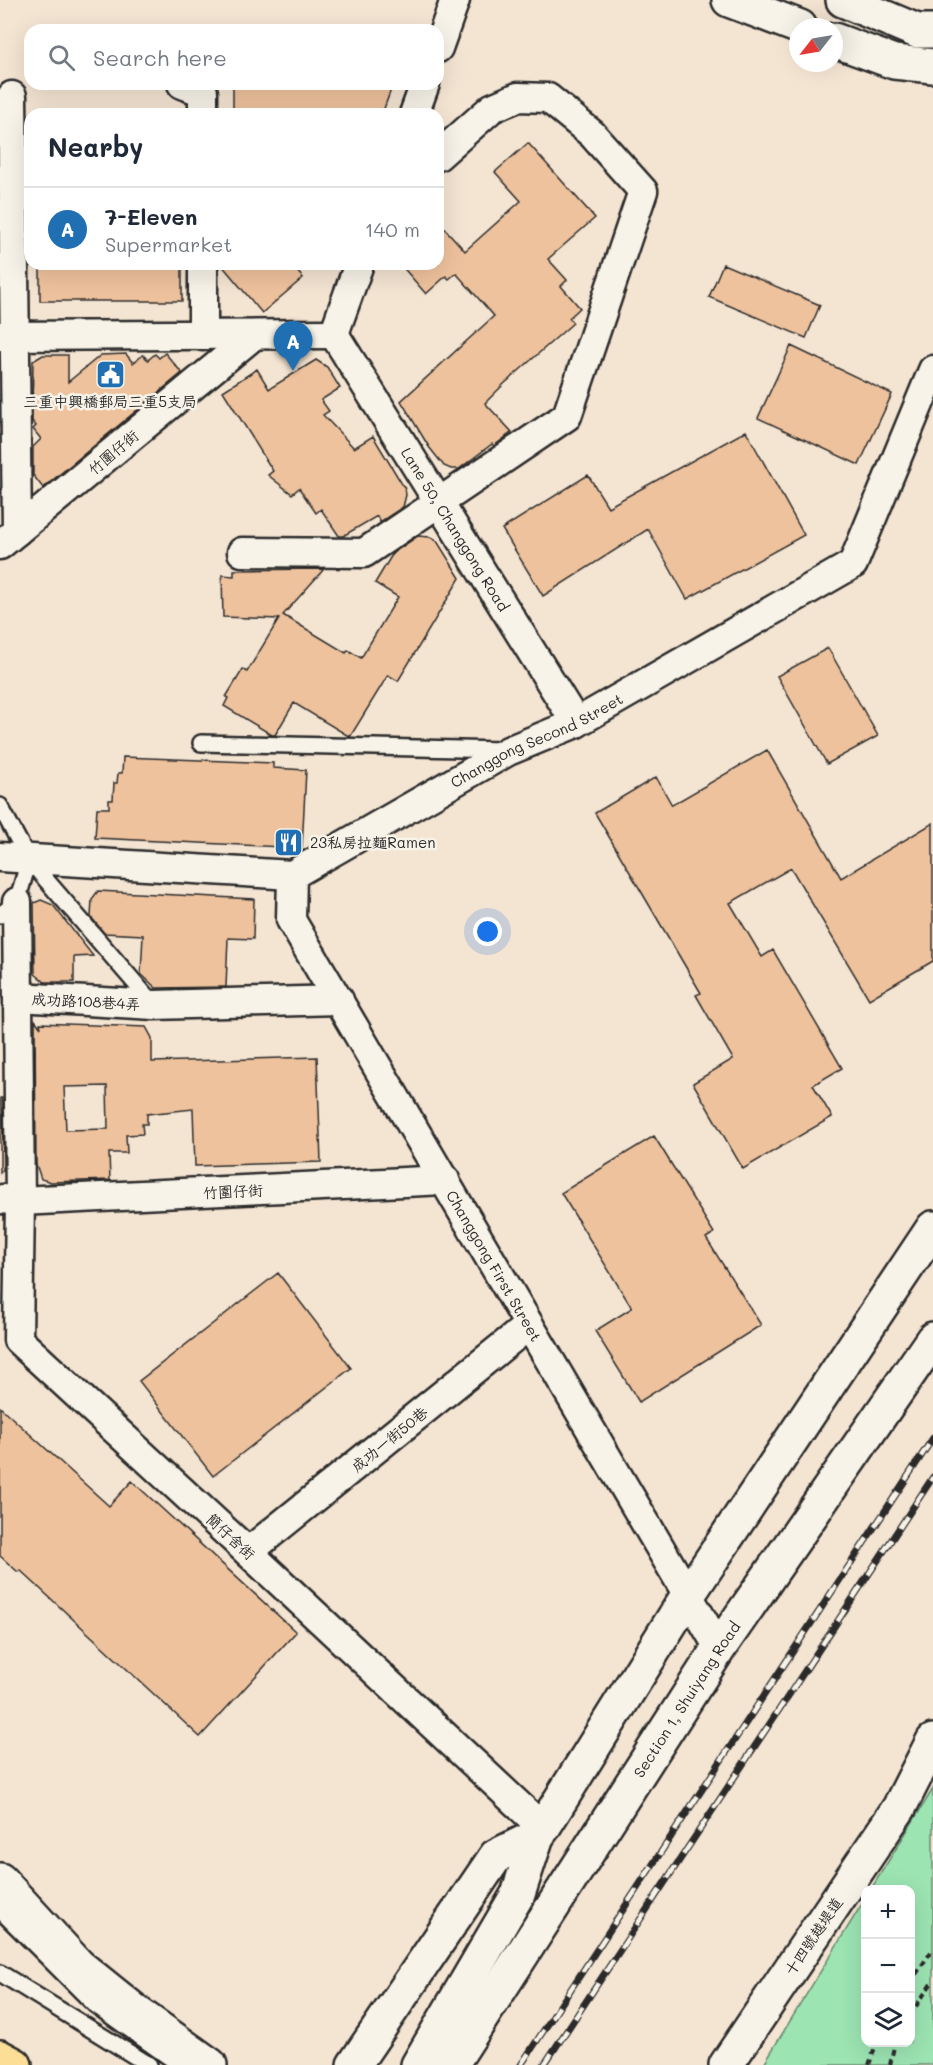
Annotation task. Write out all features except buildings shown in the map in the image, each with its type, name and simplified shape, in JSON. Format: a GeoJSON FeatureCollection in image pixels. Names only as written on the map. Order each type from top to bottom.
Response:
{"type":"FeatureCollection","features":[{"type":"Feature","properties":{"kind":"main road"},"geometry":{"type":"LineString","coordinates":[[0,2057],[15,2065]]}},
{"type":"Feature","properties":{"kind":"street"},"geometry":{"type":"LineString","coordinates":[[444,31],[455,0]]}},
{"type":"Feature","properties":{"kind":"street"},"geometry":{"type":"LineString","coordinates":[[729,0],[789,23]]}},
{"type":"Feature","properties":{"kind":"street"},"geometry":{"type":"LineString","coordinates":[[843,0],[917,31],[933,31]]}},
{"type":"Feature","properties":{"kind":"street"},"geometry":{"type":"LineString","coordinates":[[843,43],[894,62],[933,66]]}},
{"type":"Feature","properties":{"kind":"street"},"geometry":{"type":"LineString","coordinates":[[198,90],[203,92],[203,108]]}},
{"type":"Feature","properties":{"kind":"street"},"geometry":{"type":"LineString","coordinates":[[416,108],[423,90]]}},
{"type":"Feature","properties":{"kind":"street"},"geometry":{"type":"LineString","coordinates":[[9,538],[8,336],[12,96]]}},
{"type":"Feature","properties":{"kind":"street"},"geometry":{"type":"LineString","coordinates":[[242,552],[364,553],[567,416],[643,191],[592,134],[548,98],[518,97],[492,108],[444,151]]}},
{"type":"Feature","properties":{"kind":"street"},"geometry":{"type":"LineString","coordinates":[[203,270],[203,336]]}},
{"type":"Feature","properties":{"kind":"street"},"geometry":{"type":"LineString","coordinates":[[8,336],[334,334],[357,270]]}},
{"type":"Feature","properties":{"kind":"street","name":"Lane 50, Changgong Road"},"geometry":{"type":"LineString","coordinates":[[334,334],[576,723]]}},
{"type":"Feature","properties":{"kind":"street","name":"竹圍仔街"},"geometry":{"type":"LineString","coordinates":[[9,538],[254,335]]}},
{"type":"Feature","properties":{"kind":"street","name":"Changgong Second Street"},"geometry":{"type":"LineString","coordinates":[[292,875],[508,750],[576,723],[853,564],[933,370]]}},
{"type":"Feature","properties":{"kind":"street"},"geometry":{"type":"LineString","coordinates":[[0,857],[292,875]]}},
{"type":"Feature","properties":{"kind":"street","name":"Changgong First Street"},"geometry":{"type":"LineString","coordinates":[[292,875],[291,920],[719,1648]]}},
{"type":"Feature","properties":{"kind":"street","name":"簡仔舍街"},"geometry":{"type":"LineString","coordinates":[[9,909],[18,998],[10,1200],[18,1340],[248,1552],[540,1832]]}},
{"type":"Feature","properties":{"kind":"street","name":"成功路108巷4弄"},"geometry":{"type":"LineString","coordinates":[[18,998],[154,1005],[339,1000]]}},
{"type":"Feature","properties":{"kind":"street","name":"竹圍仔街"},"geometry":{"type":"LineString","coordinates":[[10,1200],[445,1180]]}},
{"type":"Feature","properties":{"kind":"street"},"geometry":{"type":"LineString","coordinates":[[418,2065],[518,1894],[540,1832],[688,1595],[933,1228]]}},
{"type":"Feature","properties":{"kind":"street","name":"成功一街50巷"},"geometry":{"type":"LineString","coordinates":[[248,1552],[529,1325]]}},
{"type":"Feature","properties":{"kind":"street","name":"Section 1, Shuiyang Road"},"geometry":{"type":"LineString","coordinates":[[451,2065],[719,1648],[933,1339]]}},
{"type":"Feature","properties":{"kind":"street","name":"十四號越堤道"},"geometry":{"type":"LineString","coordinates":[[726,2065],[899,1808],[933,1741]]}},
{"type":"Feature","properties":{"kind":"street"},"geometry":{"type":"LineString","coordinates":[[354,2065],[496,1856],[540,1832]]}},
{"type":"Feature","properties":{"kind":"street"},"geometry":{"type":"LineString","coordinates":[[0,1880],[78,1965],[140,2015],[210,2065]]}},
{"type":"Feature","properties":{"kind":"lane"},"geometry":{"type":"LineString","coordinates":[[201,743],[508,750]]}},
{"type":"Feature","properties":{"kind":"lane"},"geometry":{"type":"LineString","coordinates":[[0,806],[29,860],[154,1005]]}},
{"type":"Feature","properties":{"kind":"lane"},"geometry":{"type":"LineString","coordinates":[[9,909],[29,860]]}},
{"type":"Feature","properties":{"kind":"lane"},"geometry":{"type":"LineString","coordinates":[[0,1910],[94,2004],[180,2065]]}},
{"type":"Feature","properties":{"kind":"lane"},"geometry":{"type":"LineString","coordinates":[[0,1973],[149,2065]]}},
{"type":"Feature","properties":{"kind":"path"},"geometry":{"type":"LineString","coordinates":[[915,1976],[933,1949]]}},
{"type":"Feature","properties":{"kind":"path"},"geometry":{"type":"LineString","coordinates":[[915,2008],[933,1981]]}},
{"type":"Feature","properties":{"kind":"path"},"geometry":{"type":"LineString","coordinates":[[869,2065],[876,2047]]}},
{"type":"Feature","properties":{"kind":"path"},"geometry":{"type":"LineString","coordinates":[[890,2065],[895,2047]]}},
{"type":"Feature","properties":{"kind":"green space"},"geometry":{"type":"Polygon","coordinates":[[[933,1789],[933,2065],[763,2065],[861,1906],[861,2047],[915,2047],[915,1885],[873,1885],[933,1789]]]}},
{"type":"Feature","properties":{"kind":"railway"},"geometry":{"type":"LineString","coordinates":[[521,2065],[933,1438]]}},
{"type":"Feature","properties":{"kind":"railway"},"geometry":{"type":"LineString","coordinates":[[544,2065],[933,1477]]}},
{"type":"Feature","properties":{"kind":"place","name":"7-Eleven"},"geometry":{"type":"Point","coordinates":[293,371]}},
{"type":"Feature","properties":{"kind":"place","name":"三重中興橋郵局三重5支局"},"geometry":{"type":"Point","coordinates":[110,374]}},
{"type":"Feature","properties":{"kind":"place","name":"23私房拉麵Ramen"},"geometry":{"type":"Point","coordinates":[289,842]}}]}
